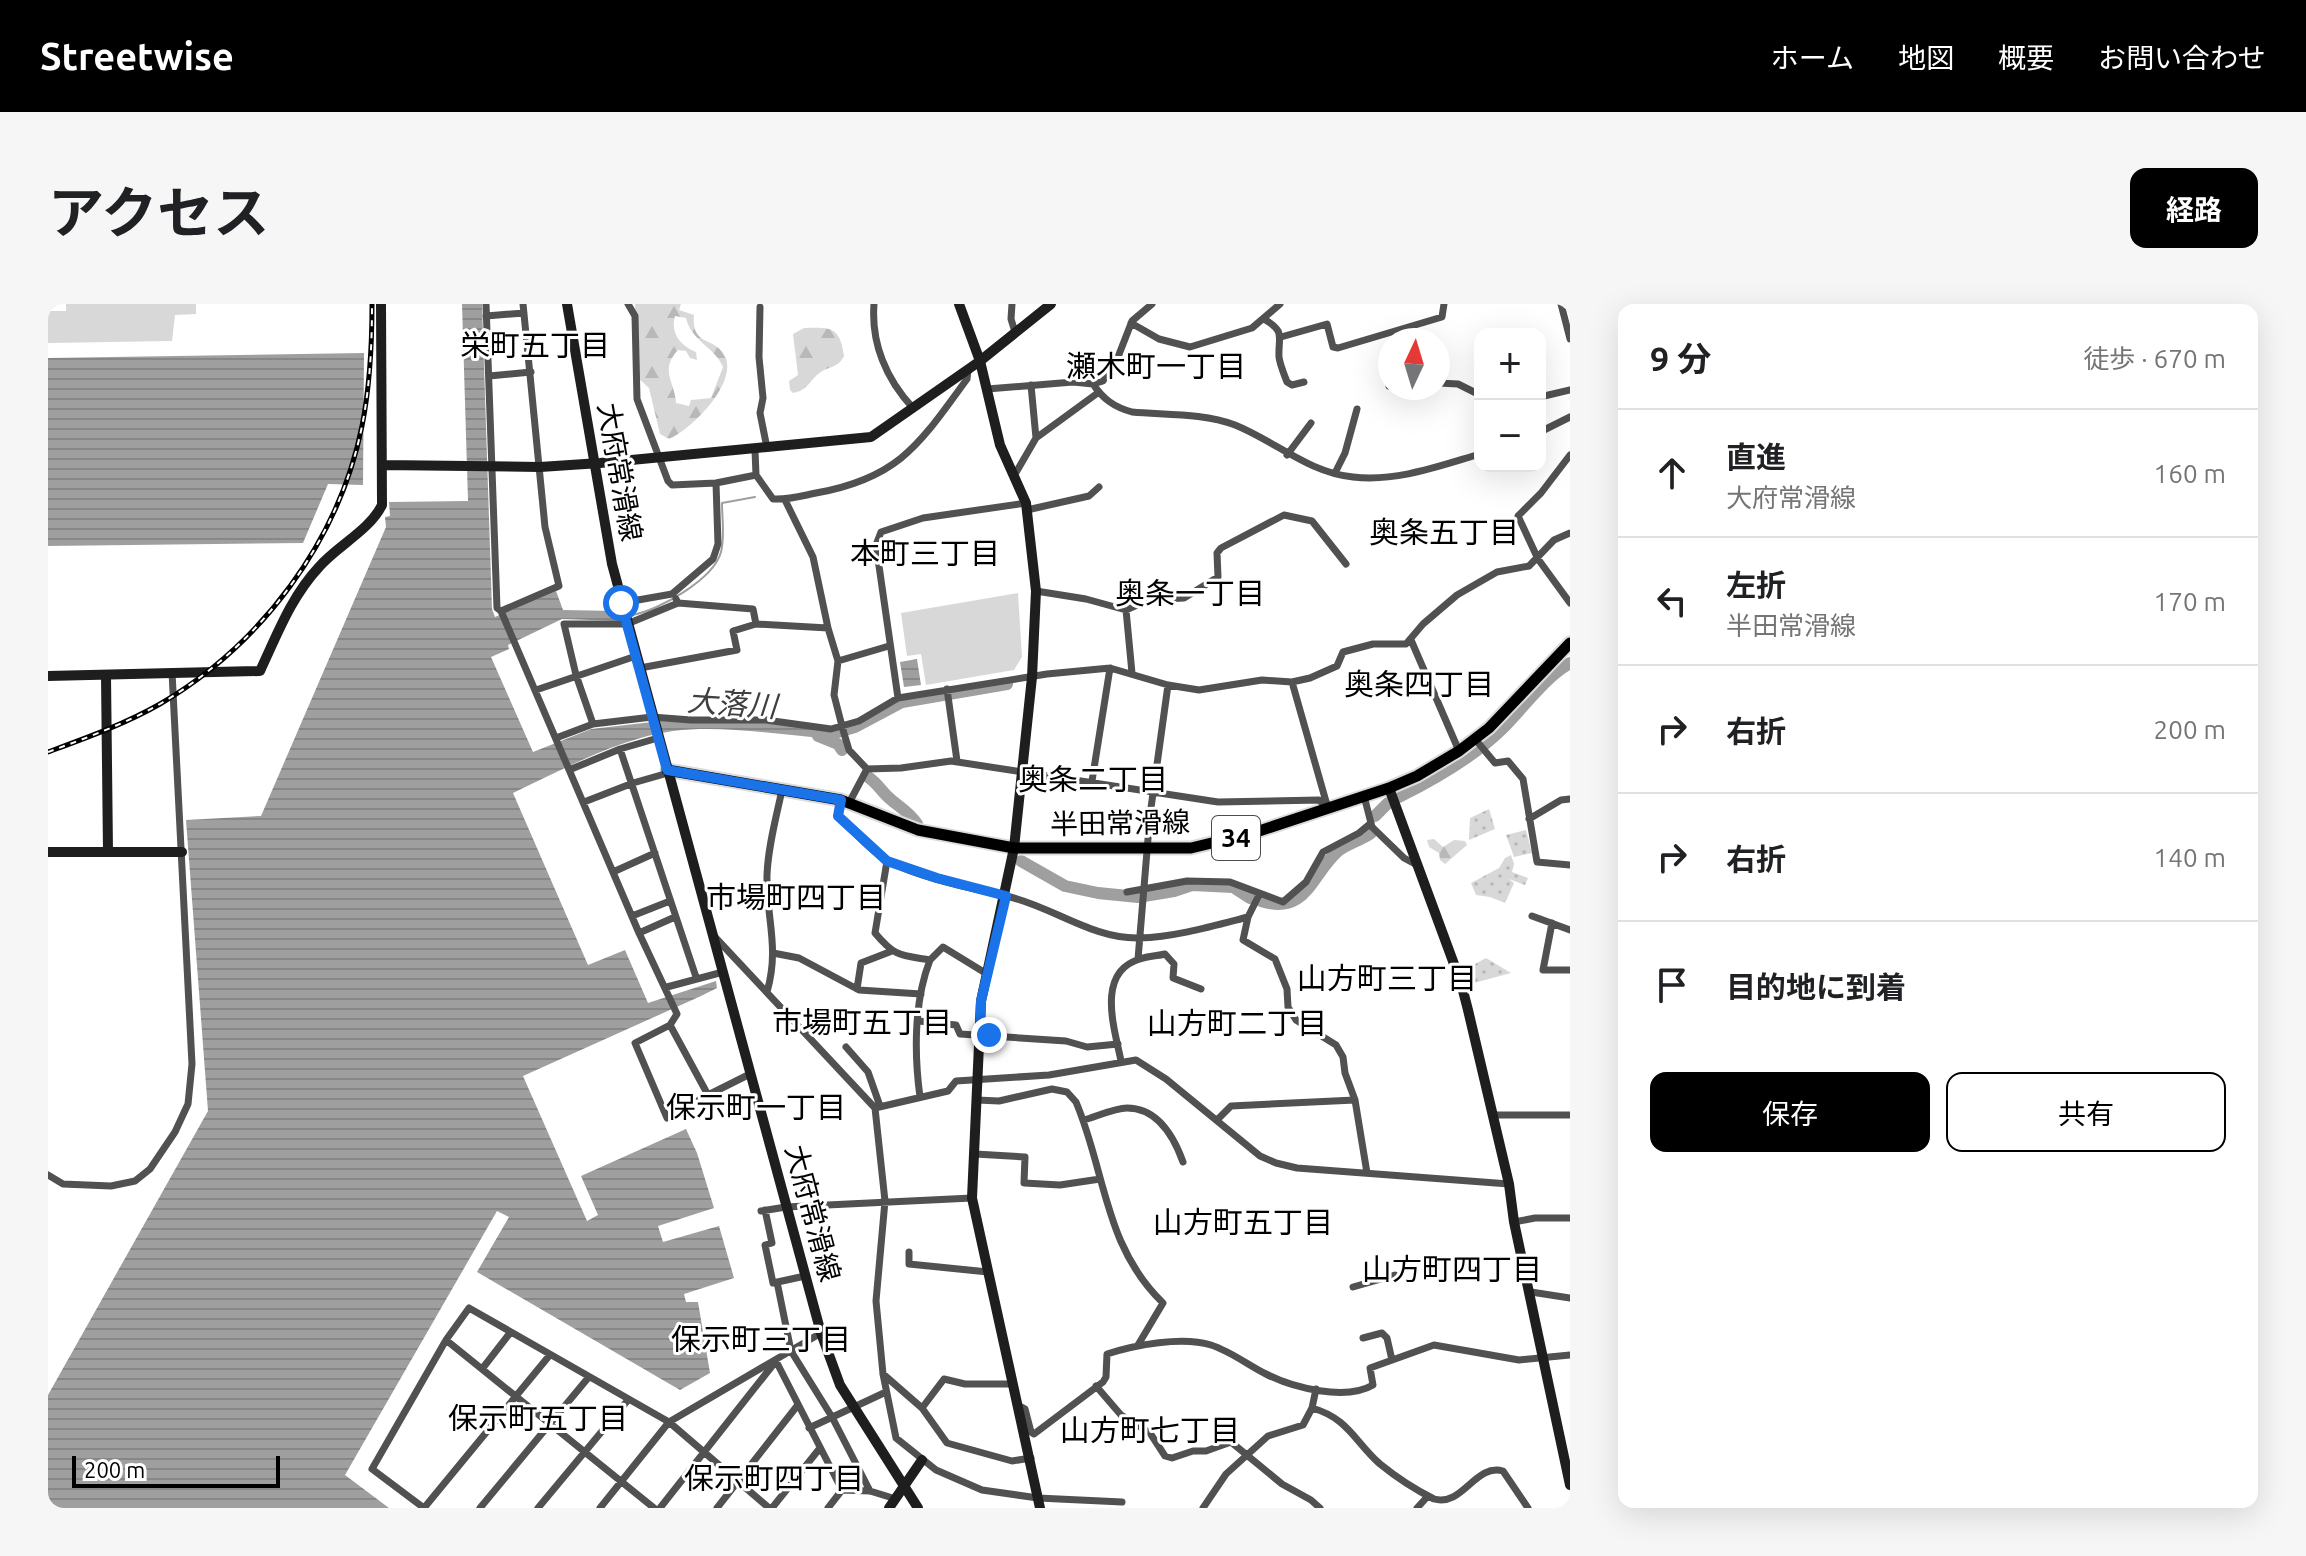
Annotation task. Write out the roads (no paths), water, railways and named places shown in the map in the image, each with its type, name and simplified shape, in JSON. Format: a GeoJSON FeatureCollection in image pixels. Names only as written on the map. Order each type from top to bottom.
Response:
{"type":"FeatureCollection","features":[{"type":"Feature","properties":{"kind":"main road","name":"半田常滑線"},"geometry":{"type":"LineString","coordinates":[[667,772],[845,801],[918,830],[1014,848],[1191,848],[1225,841],[1389,788],[1459,751],[1479,745],[1570,643]]}},
{"type":"Feature","properties":{"kind":"street"},"geometry":{"type":"LineString","coordinates":[[48,676],[260,671],[291,604],[315,571],[379,512],[382,505],[381,304]]}},
{"type":"Feature","properties":{"kind":"street"},"geometry":{"type":"LineString","coordinates":[[486,304],[497,608],[501,611],[639,933],[667,987],[677,1014],[670,1025],[635,1043],[667,1118],[750,1074]]}},
{"type":"Feature","properties":{"kind":"street","name":"大府常滑線"},"geometry":{"type":"LineString","coordinates":[[567,304],[607,543],[821,1333],[835,1373],[852,1406],[918,1508]]}},
{"type":"Feature","properties":{"kind":"street"},"geometry":{"type":"LineString","coordinates":[[628,304],[635,316],[637,399],[665,476],[672,485],[716,483],[756,475]]}},
{"type":"Feature","properties":{"kind":"street"},"geometry":{"type":"LineString","coordinates":[[874,304],[873,326],[878,350],[901,395],[913,408]]}},
{"type":"Feature","properties":{"kind":"street"},"geometry":{"type":"LineString","coordinates":[[959,304],[980,361],[1000,445],[1027,507],[1036,591],[1032,677],[1014,848],[981,1001],[972,1198],[1039,1503]]}},
{"type":"Feature","properties":{"kind":"street"},"geometry":{"type":"LineString","coordinates":[[1012,304],[1011,319],[1015,332]]}},
{"type":"Feature","properties":{"kind":"street"},"geometry":{"type":"LineString","coordinates":[[383,465],[540,467],[755,450],[871,437],[968,370],[1051,304]]}},
{"type":"Feature","properties":{"kind":"street"},"geometry":{"type":"LineString","coordinates":[[987,389],[1103,381],[1118,357],[1131,323],[1152,304]]}},
{"type":"Feature","properties":{"kind":"street"},"geometry":{"type":"LineString","coordinates":[[1131,323],[1159,339],[1190,347],[1252,328],[1280,304]]}},
{"type":"Feature","properties":{"kind":"street"},"geometry":{"type":"LineString","coordinates":[[1281,337],[1327,324],[1333,347],[1338,348],[1442,317],[1444,304]]}},
{"type":"Feature","properties":{"kind":"street"},"geometry":{"type":"LineString","coordinates":[[1561,304],[1570,339]]}},
{"type":"Feature","properties":{"kind":"street"},"geometry":{"type":"LineString","coordinates":[[760,307],[759,357],[763,398],[760,413],[767,448]]}},
{"type":"Feature","properties":{"kind":"street"},"geometry":{"type":"LineString","coordinates":[[486,316],[524,308],[545,527],[559,586],[501,611]]}},
{"type":"Feature","properties":{"kind":"street"},"geometry":{"type":"LineString","coordinates":[[1264,319],[1275,325],[1281,337],[1279,358],[1287,382],[1292,385],[1304,382]]}},
{"type":"Feature","properties":{"kind":"street"},"geometry":{"type":"LineString","coordinates":[[755,450],[756,475],[773,499],[785,500],[831,491],[870,479],[911,450],[933,426],[967,379],[968,370]]}},
{"type":"Feature","properties":{"kind":"street"},"geometry":{"type":"LineString","coordinates":[[489,376],[531,372]]}},
{"type":"Feature","properties":{"kind":"street"},"geometry":{"type":"LineString","coordinates":[[1093,384],[1111,404],[1132,412],[1207,418],[1232,424],[1287,455],[1335,473],[1367,478],[1406,475],[1474,456]]}},
{"type":"Feature","properties":{"kind":"street"},"geometry":{"type":"LineString","coordinates":[[1450,384],[1474,392]]}},
{"type":"Feature","properties":{"kind":"street"},"geometry":{"type":"LineString","coordinates":[[1031,385],[1036,438]]}},
{"type":"Feature","properties":{"kind":"street"},"geometry":{"type":"LineString","coordinates":[[1546,396],[1570,390]]}},
{"type":"Feature","properties":{"kind":"street"},"geometry":{"type":"LineString","coordinates":[[1014,477],[1036,438],[1099,392]]}},
{"type":"Feature","properties":{"kind":"street"},"geometry":{"type":"LineString","coordinates":[[1335,473],[1345,453],[1357,409]]}},
{"type":"Feature","properties":{"kind":"street"},"geometry":{"type":"LineString","coordinates":[[1546,429],[1570,417]]}},
{"type":"Feature","properties":{"kind":"street"},"geometry":{"type":"LineString","coordinates":[[1287,455],[1311,423]]}},
{"type":"Feature","properties":{"kind":"street"},"geometry":{"type":"LineString","coordinates":[[1570,455],[1541,493],[1518,516],[1538,559],[1570,603]]}},
{"type":"Feature","properties":{"kind":"street"},"geometry":{"type":"LineString","coordinates":[[625,615],[675,598],[713,559],[718,544],[716,483]]}},
{"type":"Feature","properties":{"kind":"street"},"geometry":{"type":"LineString","coordinates":[[898,698],[876,545],[881,532],[923,518],[1027,507],[1089,496],[1099,487]]}},
{"type":"Feature","properties":{"kind":"street"},"geometry":{"type":"LineString","coordinates":[[785,500],[813,557],[838,661],[834,695],[843,731],[849,750],[867,769]]}},
{"type":"Feature","properties":{"kind":"street"},"geometry":{"type":"LineString","coordinates":[[1036,591],[1086,599],[1126,610],[1148,600],[1184,598],[1218,577],[1217,553],[1221,548],[1284,515],[1312,521],[1346,564]]}},
{"type":"Feature","properties":{"kind":"street"},"geometry":{"type":"LineString","coordinates":[[556,738],[593,724],[653,719],[766,720],[843,731],[898,698],[1110,668],[1168,685],[1199,690],[1262,680],[1292,682],[1337,666],[1343,652],[1373,644],[1406,644],[1423,624],[1465,590],[1497,572],[1522,569],[1538,559],[1554,540],[1570,533]]}},
{"type":"Feature","properties":{"kind":"street"},"geometry":{"type":"LineString","coordinates":[[593,724],[576,675],[564,624],[625,615],[675,598],[753,609],[756,624]]}},
{"type":"Feature","properties":{"kind":"street"},"geometry":{"type":"LineString","coordinates":[[1126,610],[1132,673]]}},
{"type":"Feature","properties":{"kind":"street"},"geometry":{"type":"LineString","coordinates":[[640,668],[737,650],[733,631],[756,624],[828,628]]}},
{"type":"Feature","properties":{"kind":"street"},"geometry":{"type":"LineString","coordinates":[[1411,640],[1459,751]]}},
{"type":"Feature","properties":{"kind":"street"},"geometry":{"type":"LineString","coordinates":[[838,661],[889,646]]}},
{"type":"Feature","properties":{"kind":"street"},"geometry":{"type":"LineString","coordinates":[[536,690],[636,656]]}},
{"type":"Feature","properties":{"kind":"street"},"geometry":{"type":"LineString","coordinates":[[1092,781],[1110,668]]}},
{"type":"Feature","properties":{"kind":"street"},"geometry":{"type":"LineString","coordinates":[[48,1175],[63,1184],[111,1186],[135,1181],[159,1157],[188,1104],[192,1064],[172,672]]}},
{"type":"Feature","properties":{"kind":"street"},"geometry":{"type":"LineString","coordinates":[[106,676],[108,852]]}},
{"type":"Feature","properties":{"kind":"street"},"geometry":{"type":"LineString","coordinates":[[1292,682],[1327,807]]}},
{"type":"Feature","properties":{"kind":"street"},"geometry":{"type":"LineString","coordinates":[[1138,959],[1168,685]]}},
{"type":"Feature","properties":{"kind":"street"},"geometry":{"type":"LineString","coordinates":[[947,689],[957,761]]}},
{"type":"Feature","properties":{"kind":"street"},"geometry":{"type":"LineString","coordinates":[[569,770],[657,736]]}},
{"type":"Feature","properties":{"kind":"street"},"geometry":{"type":"LineString","coordinates":[[1479,745],[1495,763],[1508,761],[1523,779],[1537,862],[1570,865]]}},
{"type":"Feature","properties":{"kind":"street"},"geometry":{"type":"LineString","coordinates":[[620,749],[696,977]]}},
{"type":"Feature","properties":{"kind":"street"},"geometry":{"type":"LineString","coordinates":[[867,769],[957,761],[1218,802],[1319,800],[1327,807]]}},
{"type":"Feature","properties":{"kind":"street"},"geometry":{"type":"LineString","coordinates":[[867,769],[838,816],[887,861],[951,883],[1006,896],[1059,914],[1101,933],[1141,938],[1248,917]]}},
{"type":"Feature","properties":{"kind":"street"},"geometry":{"type":"LineString","coordinates":[[584,802],[667,772]]}},
{"type":"Feature","properties":{"kind":"street"},"geometry":{"type":"LineString","coordinates":[[1389,788],[1461,983],[1509,1184],[1514,1222],[1570,1485]]}},
{"type":"Feature","properties":{"kind":"street"},"geometry":{"type":"LineString","coordinates":[[767,992],[773,972],[773,953],[767,874],[782,790]]}},
{"type":"Feature","properties":{"kind":"street"},"geometry":{"type":"LineString","coordinates":[[1364,796],[1371,823],[1386,841],[1419,866]]}},
{"type":"Feature","properties":{"kind":"street"},"geometry":{"type":"LineString","coordinates":[[1529,819],[1561,800],[1570,799]]}},
{"type":"Feature","properties":{"kind":"street"},"geometry":{"type":"LineString","coordinates":[[1127,892],[1144,895],[1187,881],[1230,882],[1283,902],[1306,882],[1323,852],[1371,823]]}},
{"type":"Feature","properties":{"kind":"street"},"geometry":{"type":"LineString","coordinates":[[48,852],[182,852]]}},
{"type":"Feature","properties":{"kind":"street"},"geometry":{"type":"LineString","coordinates":[[613,872],[655,853]]}},
{"type":"Feature","properties":{"kind":"street"},"geometry":{"type":"LineString","coordinates":[[887,861],[875,933],[892,951],[930,960]]}},
{"type":"Feature","properties":{"kind":"street"},"geometry":{"type":"LineString","coordinates":[[1259,895],[1248,917],[1243,940],[1275,959],[1287,989],[1288,1007],[1296,1020],[1336,1045],[1343,1057],[1355,1100],[1367,1173]]}},
{"type":"Feature","properties":{"kind":"street"},"geometry":{"type":"LineString","coordinates":[[632,916],[670,901]]}},
{"type":"Feature","properties":{"kind":"street"},"geometry":{"type":"LineString","coordinates":[[1532,916],[1570,930]]}},
{"type":"Feature","properties":{"kind":"street"},"geometry":{"type":"LineString","coordinates":[[639,933],[675,917]]}},
{"type":"Feature","properties":{"kind":"street"},"geometry":{"type":"LineString","coordinates":[[1552,923],[1543,970],[1570,970]]}},
{"type":"Feature","properties":{"kind":"street"},"geometry":{"type":"LineString","coordinates":[[712,935],[877,1107]]}},
{"type":"Feature","properties":{"kind":"street"},"geometry":{"type":"LineString","coordinates":[[920,1097],[915,1064],[923,978],[930,960],[943,947],[987,974]]}},
{"type":"Feature","properties":{"kind":"street"},"geometry":{"type":"LineString","coordinates":[[857,989],[861,963],[892,951]]}},
{"type":"Feature","properties":{"kind":"street"},"geometry":{"type":"LineString","coordinates":[[773,953],[799,958],[857,989],[921,994]]}},
{"type":"Feature","properties":{"kind":"street"},"geometry":{"type":"LineString","coordinates":[[1121,1061],[1112,1016],[1111,988],[1120,972],[1138,959],[1165,954],[1174,964],[1173,978],[1201,989]]}},
{"type":"Feature","properties":{"kind":"street"},"geometry":{"type":"LineString","coordinates":[[667,987],[723,972]]}},
{"type":"Feature","properties":{"kind":"street"},"geometry":{"type":"LineString","coordinates":[[919,1021],[956,1025],[960,1034],[1066,1041],[1087,1047],[1118,1044]]}},
{"type":"Feature","properties":{"kind":"street"},"geometry":{"type":"LineString","coordinates":[[670,1025],[708,1095]]}},
{"type":"Feature","properties":{"kind":"street"},"geometry":{"type":"LineString","coordinates":[[846,1047],[868,1072],[877,1107],[885,1201],[876,1301],[883,1374],[896,1438],[950,1478],[982,1490],[1039,1503],[1123,1506]]}},
{"type":"Feature","properties":{"kind":"street"},"geometry":{"type":"LineString","coordinates":[[877,1107],[948,1091],[956,1081],[1049,1075],[1136,1060],[1151,1068],[1260,1156],[1276,1163],[1297,1168],[1509,1184]]}},
{"type":"Feature","properties":{"kind":"street"},"geometry":{"type":"LineString","coordinates":[[1049,1075],[1052,1089]]}},
{"type":"Feature","properties":{"kind":"street"},"geometry":{"type":"LineString","coordinates":[[977,1100],[999,1101],[1052,1089],[1067,1092],[1076,1102],[1121,1247],[1149,1289],[1163,1303],[1138,1345]]}},
{"type":"Feature","properties":{"kind":"street"},"geometry":{"type":"LineString","coordinates":[[1217,1120],[1231,1106],[1355,1100]]}},
{"type":"Feature","properties":{"kind":"street"},"geometry":{"type":"LineString","coordinates":[[1084,1120],[1127,1108],[1152,1115],[1176,1141],[1183,1162]]}},
{"type":"Feature","properties":{"kind":"street"},"geometry":{"type":"LineString","coordinates":[[1493,1115],[1570,1115]]}},
{"type":"Feature","properties":{"kind":"street"},"geometry":{"type":"LineString","coordinates":[[975,1154],[1025,1157],[1024,1183],[1060,1185],[1100,1179]]}},
{"type":"Feature","properties":{"kind":"street"},"geometry":{"type":"LineString","coordinates":[[805,1276],[773,1283],[765,1245],[772,1243],[763,1210],[972,1198]]}},
{"type":"Feature","properties":{"kind":"street"},"geometry":{"type":"LineString","coordinates":[[1514,1222],[1535,1218],[1570,1218]]}},
{"type":"Feature","properties":{"kind":"street"},"geometry":{"type":"LineString","coordinates":[[909,1252],[909,1264],[988,1272]]}},
{"type":"Feature","properties":{"kind":"street"},"geometry":{"type":"LineString","coordinates":[[1353,1287],[1395,1275]]}},
{"type":"Feature","properties":{"kind":"street"},"geometry":{"type":"LineString","coordinates":[[777,1282],[791,1351],[832,1417],[870,1491]]}},
{"type":"Feature","properties":{"kind":"street"},"geometry":{"type":"LineString","coordinates":[[1531,1292],[1570,1298]]}},
{"type":"Feature","properties":{"kind":"street"},"geometry":{"type":"LineString","coordinates":[[549,1356],[424,1508],[372,1469],[446,1340],[469,1308],[669,1422],[771,1508],[820,1448]]}},
{"type":"Feature","properties":{"kind":"street"},"geometry":{"type":"LineString","coordinates":[[482,1369],[510,1333]]}},
{"type":"Feature","properties":{"kind":"street"},"geometry":{"type":"LineString","coordinates":[[600,1508],[669,1422],[821,1333]]}},
{"type":"Feature","properties":{"kind":"street"},"geometry":{"type":"LineString","coordinates":[[1363,1338],[1382,1333],[1387,1338],[1392,1360]]}},
{"type":"Feature","properties":{"kind":"street"},"geometry":{"type":"LineString","coordinates":[[446,1340],[657,1508],[705,1454],[776,1361]]}},
{"type":"Feature","properties":{"kind":"street"},"geometry":{"type":"LineString","coordinates":[[1019,1406],[1025,1409],[1034,1434],[1106,1377],[1107,1354],[1138,1345],[1207,1344],[1271,1377],[1316,1389],[1351,1393],[1373,1385],[1370,1368],[1434,1345],[1495,1357],[1543,1359],[1570,1355]]}},
{"type":"Feature","properties":{"kind":"street"},"geometry":{"type":"LineString","coordinates":[[776,1361],[842,1490]]}},
{"type":"Feature","properties":{"kind":"street"},"geometry":{"type":"LineString","coordinates":[[883,1374],[922,1408],[947,1443],[1012,1461],[1031,1458]]}},
{"type":"Feature","properties":{"kind":"street"},"geometry":{"type":"LineString","coordinates":[[480,1508],[588,1378]]}},
{"type":"Feature","properties":{"kind":"street"},"geometry":{"type":"LineString","coordinates":[[922,1408],[944,1379],[965,1384],[1013,1384]]}},
{"type":"Feature","properties":{"kind":"street"},"geometry":{"type":"LineString","coordinates":[[1096,1386],[1121,1415],[1150,1433],[1165,1456],[1172,1458],[1193,1451],[1206,1451],[1227,1442],[1248,1454],[1282,1484],[1320,1508]]}},
{"type":"Feature","properties":{"kind":"street"},"geometry":{"type":"LineString","coordinates":[[1203,1508],[1226,1474],[1268,1436],[1303,1425],[1312,1408],[1316,1389]]}},
{"type":"Feature","properties":{"kind":"street"},"geometry":{"type":"LineString","coordinates":[[809,1428],[886,1392]]}},
{"type":"Feature","properties":{"kind":"street"},"geometry":{"type":"LineString","coordinates":[[538,1508],[628,1400]]}},
{"type":"Feature","properties":{"kind":"street"},"geometry":{"type":"LineString","coordinates":[[717,1508],[797,1406]]}},
{"type":"Feature","properties":{"kind":"street"},"geometry":{"type":"LineString","coordinates":[[1312,1408],[1326,1411],[1338,1419],[1381,1465],[1443,1504],[1485,1472],[1497,1469],[1503,1471],[1528,1508]]}},
{"type":"Feature","properties":{"kind":"street"},"geometry":{"type":"LineString","coordinates":[[842,1490],[870,1491],[893,1504],[922,1460]]}},
{"type":"Feature","properties":{"kind":"street"},"geometry":{"type":"LineString","coordinates":[[828,1508],[842,1490]]}},
{"type":"Feature","properties":{"kind":"street"},"geometry":{"type":"LineString","coordinates":[[1417,1508],[1428,1496]]}},
{"type":"Feature","properties":{"kind":"waterway"},"geometry":{"type":"LineString","coordinates":[[632,615],[670,600],[708,573],[721,552],[722,503],[755,497]]}},
{"type":"Feature","properties":{"kind":"waterway","name":"大落川"},"geometry":{"type":"LineString","coordinates":[[1399,797],[1480,748],[1543,685],[1570,663]]}},
{"type":"Feature","properties":{"kind":"waterway"},"geometry":{"type":"LineString","coordinates":[[831,734],[855,727],[902,702],[1007,684]]}},
{"type":"Feature","properties":{"kind":"waterway","name":"大落川"},"geometry":{"type":"LineString","coordinates":[[818,736],[838,744],[842,750]]}},
{"type":"Feature","properties":{"kind":"waterway","name":"大落川"},"geometry":{"type":"LineString","coordinates":[[868,777],[917,824]]}},
{"type":"Feature","properties":{"kind":"waterway","name":"大落川"},"geometry":{"type":"LineString","coordinates":[[1375,816],[1388,803]]}},
{"type":"Feature","properties":{"kind":"waterway","name":"大落川"},"geometry":{"type":"LineString","coordinates":[[1261,901],[1276,904],[1298,898],[1338,851],[1371,833],[1370,828]]}},
{"type":"Feature","properties":{"kind":"waterway","name":"大落川"},"geometry":{"type":"LineString","coordinates":[[1021,861],[1065,886],[1098,893],[1138,897],[1192,885],[1233,887],[1250,898]]}},
{"type":"Feature","properties":{"kind":"railway"},"geometry":{"type":"LineString","coordinates":[[48,752],[133,718],[197,680],[231,652],[290,586],[315,549],[351,469],[367,396],[372,304]]}},
{"type":"Feature","properties":{"kind":"district","name":"栄町五丁目"},"geometry":{"type":"Point","coordinates":[535,346]}},
{"type":"Feature","properties":{"kind":"district","name":"瀬木町一丁目"},"geometry":{"type":"Point","coordinates":[1156,367]}},
{"type":"Feature","properties":{"kind":"district","name":"奥条五丁目"},"geometry":{"type":"Point","coordinates":[1444,533]}},
{"type":"Feature","properties":{"kind":"district","name":"本町三丁目"},"geometry":{"type":"Point","coordinates":[925,554]}},
{"type":"Feature","properties":{"kind":"district","name":"奥条一丁目"},"geometry":{"type":"Point","coordinates":[1190,594]}},
{"type":"Feature","properties":{"kind":"district","name":"奥条四丁目"},"geometry":{"type":"Point","coordinates":[1419,685]}},
{"type":"Feature","properties":{"kind":"district","name":"奥条二丁目"},"geometry":{"type":"Point","coordinates":[1093,780]}},
{"type":"Feature","properties":{"kind":"district","name":"市場町四丁目"},"geometry":{"type":"Point","coordinates":[796,898]}},
{"type":"Feature","properties":{"kind":"district","name":"山方町三丁目"},"geometry":{"type":"Point","coordinates":[1387,979]}},
{"type":"Feature","properties":{"kind":"district","name":"市場町五丁目"},"geometry":{"type":"Point","coordinates":[862,1023]}},
{"type":"Feature","properties":{"kind":"district","name":"山方町二丁目"},"geometry":{"type":"Point","coordinates":[1237,1024]}},
{"type":"Feature","properties":{"kind":"district","name":"保示町一丁目"},"geometry":{"type":"Point","coordinates":[756,1108]}},
{"type":"Feature","properties":{"kind":"district","name":"山方町五丁目"},"geometry":{"type":"Point","coordinates":[1243,1223]}},
{"type":"Feature","properties":{"kind":"district","name":"山方町四丁目"},"geometry":{"type":"Point","coordinates":[1452,1270]}},
{"type":"Feature","properties":{"kind":"district","name":"保示町三丁目"},"geometry":{"type":"Point","coordinates":[761,1340]}},
{"type":"Feature","properties":{"kind":"district","name":"保示町五丁目"},"geometry":{"type":"Point","coordinates":[538,1419]}},
{"type":"Feature","properties":{"kind":"district","name":"山方町七丁目"},"geometry":{"type":"Point","coordinates":[1150,1431]}},
{"type":"Feature","properties":{"kind":"district","name":"保示町四丁目"},"geometry":{"type":"Point","coordinates":[774,1479]}}]}
